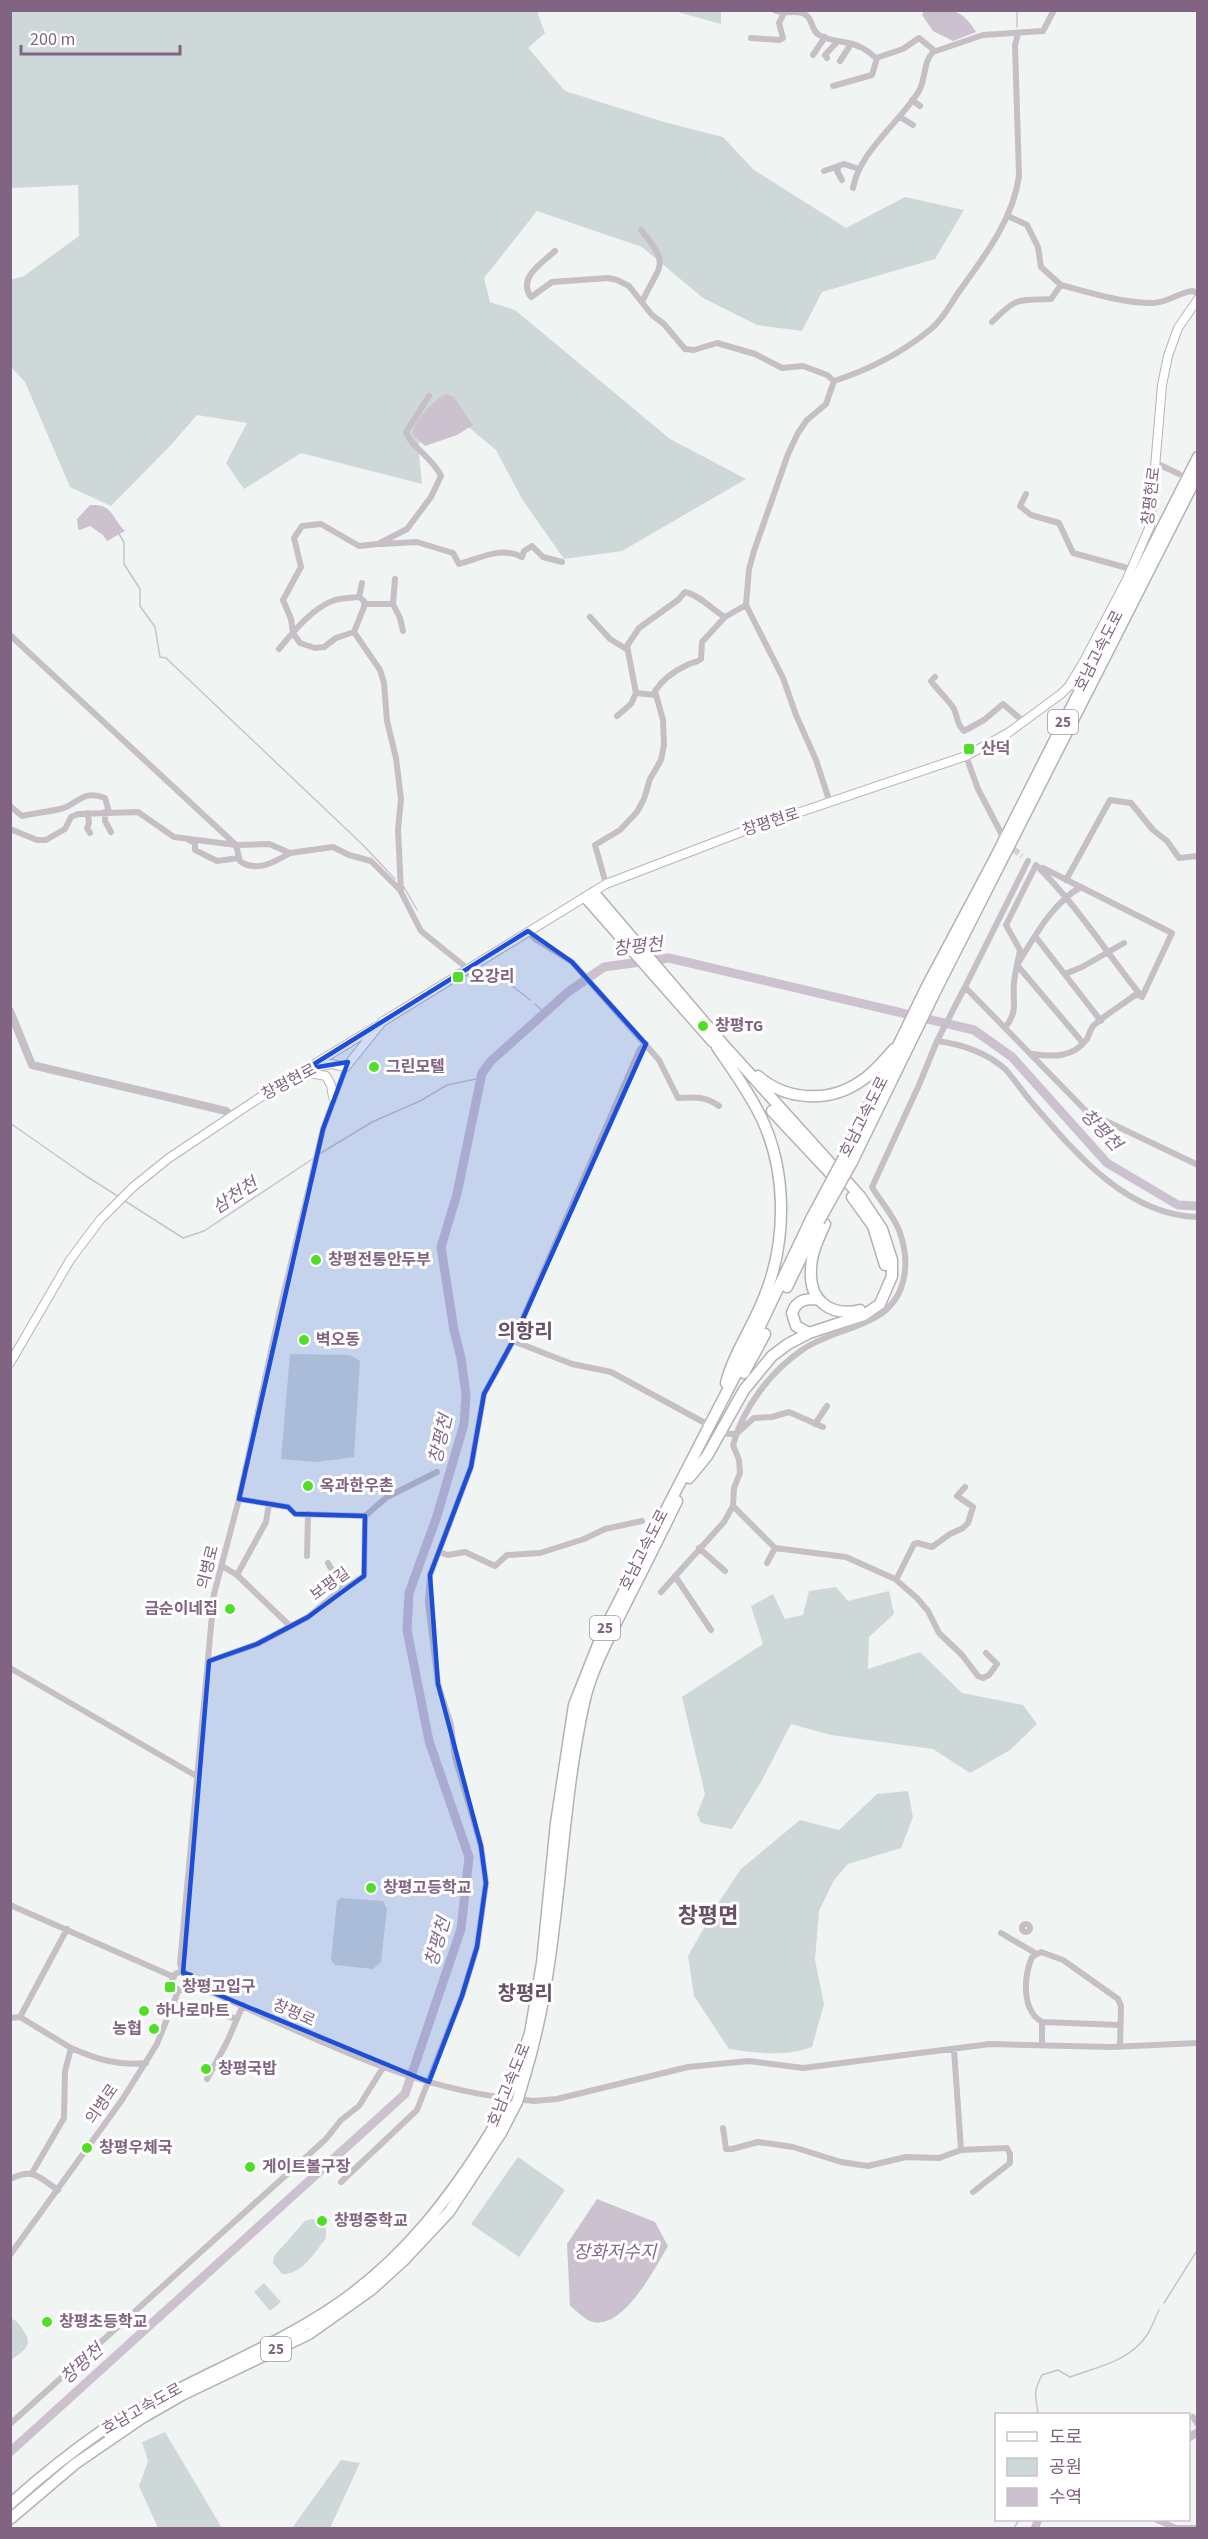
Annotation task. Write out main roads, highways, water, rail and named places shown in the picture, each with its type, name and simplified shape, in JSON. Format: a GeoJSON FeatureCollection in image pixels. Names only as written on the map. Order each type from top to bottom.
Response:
{"type":"FeatureCollection","features":[{"type":"Feature","properties":{"kind":"highway","name":"호남고속도로"},"geometry":{"type":"LineString","coordinates":[[10,2518],[75,2464],[142,2418],[182,2395],[309,2334],[370,2290],[403,2261],[449,2212],[496,2132],[539,2029],[552,1954],[573,1766],[585,1701],[596,1667],[689,1478],[756,1351],[993,862],[1197,457]]}},
{"type":"Feature","properties":{"kind":"highway","name":"호남고속도로"},"geometry":{"type":"LineString","coordinates":[[932,987],[1197,474]]}},
{"type":"Feature","properties":{"kind":"highway"},"geometry":{"type":"LineString","coordinates":[[590,895],[623,941],[668,993],[860,1196],[882,1229],[892,1260],[892,1276],[879,1304],[864,1315],[809,1334],[788,1344],[772,1356],[744,1390],[707,1456],[689,1478]]}},
{"type":"Feature","properties":{"kind":"highway"},"geometry":{"type":"LineString","coordinates":[[590,895],[636,941],[685,998],[719,1045],[803,1146],[852,1197],[873,1226],[885,1262],[885,1277],[873,1301],[862,1309],[837,1312],[818,1299],[810,1270],[819,1221]]}},
{"type":"Feature","properties":{"kind":"highway"},"geometry":{"type":"LineString","coordinates":[[719,1045],[778,1090],[808,1096],[840,1092],[861,1081],[906,1043]]}},
{"type":"Feature","properties":{"kind":"highway"},"geometry":{"type":"LineString","coordinates":[[719,1045],[761,1116],[770,1138],[781,1193],[777,1258],[766,1293],[730,1369],[721,1402]]}},
{"type":"Feature","properties":{"kind":"highway","name":"호남고속도로"},"geometry":{"type":"LineString","coordinates":[[521,2076],[542,1963],[556,1823],[574,1705],[603,1632],[752,1343],[819,1221]]}},
{"type":"Feature","properties":{"kind":"highway"},"geometry":{"type":"LineString","coordinates":[[809,1334],[796,1326],[792,1313],[799,1302],[804,1299],[818,1299]]}},
{"type":"Feature","properties":{"kind":"highway","name":"호남고속도로"},"geometry":{"type":"LineString","coordinates":[[10,2504],[104,2429],[304,2324],[339,2302],[394,2258],[413,2239],[443,2204],[496,2132]]}},
{"type":"Feature","properties":{"kind":"main road","name":"창평현로"},"geometry":{"type":"LineString","coordinates":[[10,1363],[70,1260],[110,1209],[169,1158],[270,1091],[316,1065],[331,1064],[346,1067],[382,1022],[606,884],[725,838],[966,756],[1001,737],[1069,686],[1131,570],[1150,526],[1162,385],[1168,356],[1178,328],[1197,297]]}},
{"type":"Feature","properties":{"kind":"main road"},"geometry":{"type":"LineString","coordinates":[[306,1070],[382,1022]]}},
{"type":"Feature","properties":{"kind":"main road"},"geometry":{"type":"LineString","coordinates":[[270,1091],[285,1087],[310,1073],[318,1073],[326,1076],[331,1085],[333,1097]]}},
{"type":"Feature","properties":{"kind":"water"},"geometry":{"type":"Polygon","coordinates":[[[941,10],[960,14],[976,32],[953,41],[933,31],[922,15],[924,11],[941,10]]]}},
{"type":"Feature","properties":{"kind":"water"},"geometry":{"type":"Polygon","coordinates":[[[446,394],[454,397],[473,425],[457,435],[425,446],[413,435],[413,430],[419,418],[430,406],[446,394]]]}},
{"type":"Feature","properties":{"kind":"water"},"geometry":{"type":"Polygon","coordinates":[[[90,505],[108,509],[125,531],[107,541],[103,535],[90,526],[78,529],[77,519],[90,505]]]}},
{"type":"Feature","properties":{"kind":"water","name":"장화저수지"},"geometry":{"type":"Polygon","coordinates":[[[597,2199],[655,2222],[668,2246],[637,2295],[627,2307],[605,2322],[590,2321],[570,2306],[567,2244],[597,2199]]]}},
{"type":"Feature","properties":{"kind":"waterway"},"geometry":{"type":"LineString","coordinates":[[1017,10],[1017,27]]}},
{"type":"Feature","properties":{"kind":"waterway"},"geometry":{"type":"LineString","coordinates":[[119,534],[124,542],[124,564],[140,589],[140,606],[155,627],[160,657],[166,658],[363,845],[395,879]]}},
{"type":"Feature","properties":{"kind":"waterway"},"geometry":{"type":"LineString","coordinates":[[404,887],[417,910]]}},
{"type":"Feature","properties":{"kind":"waterway","name":"창평천"},"geometry":{"type":"LineString","coordinates":[[10,2452],[405,2094],[461,1929],[469,1857],[429,1741],[407,1630],[409,1593],[437,1516],[464,1424],[466,1395],[441,1247],[457,1194],[482,1073],[491,1061],[568,992],[604,967],[669,958],[974,1030],[1012,1057],[1107,1163],[1178,1205],[1198,1206]]}},
{"type":"Feature","properties":{"kind":"waterway"},"geometry":{"type":"LineString","coordinates":[[478,968],[510,984],[530,1000]]}},
{"type":"Feature","properties":{"kind":"waterway"},"geometry":{"type":"LineString","coordinates":[[535,1004],[545,1013]]}},
{"type":"Feature","properties":{"kind":"waterway","name":"삼천천"},"geometry":{"type":"LineString","coordinates":[[321,1153],[372,1122],[420,1101],[447,1085],[481,1078]]}},
{"type":"Feature","properties":{"kind":"waterway","name":"삼천천"},"geometry":{"type":"LineString","coordinates":[[10,1123],[119,1197]]}},
{"type":"Feature","properties":{"kind":"waterway","name":"삼천천"},"geometry":{"type":"LineString","coordinates":[[125,1201],[183,1238],[204,1231],[314,1158]]}},
{"type":"Feature","properties":{"kind":"waterway"},"geometry":{"type":"LineString","coordinates":[[1164,2303],[1198,2249]]}},
{"type":"Feature","properties":{"kind":"waterway"},"geometry":{"type":"LineString","coordinates":[[1038,2413],[1036,2391],[1042,2375],[1058,2370],[1070,2377],[1122,2357],[1140,2344],[1159,2310]]}},
{"type":"Feature","properties":{"kind":"waterway"},"geometry":{"type":"LineString","coordinates":[[1014,2528],[1018,2521]]}},
{"type":"Feature","properties":{"kind":"tunnel"},"geometry":{"type":"LineString","coordinates":[[1007,844],[1022,856]]}},
{"type":"Feature","properties":{"kind":"place","name":"산덕"},"geometry":{"type":"Point","coordinates":[969,749]}},
{"type":"Feature","properties":{"kind":"place","name":"오강리"},"geometry":{"type":"Point","coordinates":[458,977]}},
{"type":"Feature","properties":{"kind":"place","name":"창평TG"},"geometry":{"type":"Point","coordinates":[703,1026]}},
{"type":"Feature","properties":{"kind":"place","name":"그린모텔"},"geometry":{"type":"Point","coordinates":[374,1067]}},
{"type":"Feature","properties":{"kind":"place","name":"창평전통안두부"},"geometry":{"type":"Point","coordinates":[316,1260]}},
{"type":"Feature","properties":{"kind":"place","name":"벽오동"},"geometry":{"type":"Point","coordinates":[304,1340]}},
{"type":"Feature","properties":{"kind":"place","name":"옥과한우촌"},"geometry":{"type":"Point","coordinates":[308,1486]}},
{"type":"Feature","properties":{"kind":"place","name":"금순이네집"},"geometry":{"type":"Point","coordinates":[230,1609]}},
{"type":"Feature","properties":{"kind":"place","name":"창평고등학교"},"geometry":{"type":"Point","coordinates":[371,1888]}},
{"type":"Feature","properties":{"kind":"place","name":"창평고입구"},"geometry":{"type":"Point","coordinates":[170,1987]}},
{"type":"Feature","properties":{"kind":"place","name":"하나로마트"},"geometry":{"type":"Point","coordinates":[144,2011]}},
{"type":"Feature","properties":{"kind":"place","name":"농협"},"geometry":{"type":"Point","coordinates":[154,2029]}},
{"type":"Feature","properties":{"kind":"place","name":"창평국밥"},"geometry":{"type":"Point","coordinates":[206,2069]}},
{"type":"Feature","properties":{"kind":"place","name":"창평우체국"},"geometry":{"type":"Point","coordinates":[87,2148]}},
{"type":"Feature","properties":{"kind":"place","name":"게이트볼구장"},"geometry":{"type":"Point","coordinates":[250,2167]}},
{"type":"Feature","properties":{"kind":"place","name":"창평중학교"},"geometry":{"type":"Point","coordinates":[322,2221]}},
{"type":"Feature","properties":{"kind":"place","name":"창평초등학교"},"geometry":{"type":"Point","coordinates":[47,2322]}},
{"type":"Feature","properties":{"kind":"district","name":"의항리"},"geometry":{"type":"Point","coordinates":[525,1332]}},
{"type":"Feature","properties":{"kind":"district","name":"창평면"},"geometry":{"type":"Point","coordinates":[708,1916]}},
{"type":"Feature","properties":{"kind":"district","name":"창평리"},"geometry":{"type":"Point","coordinates":[525,1994]}}]}
